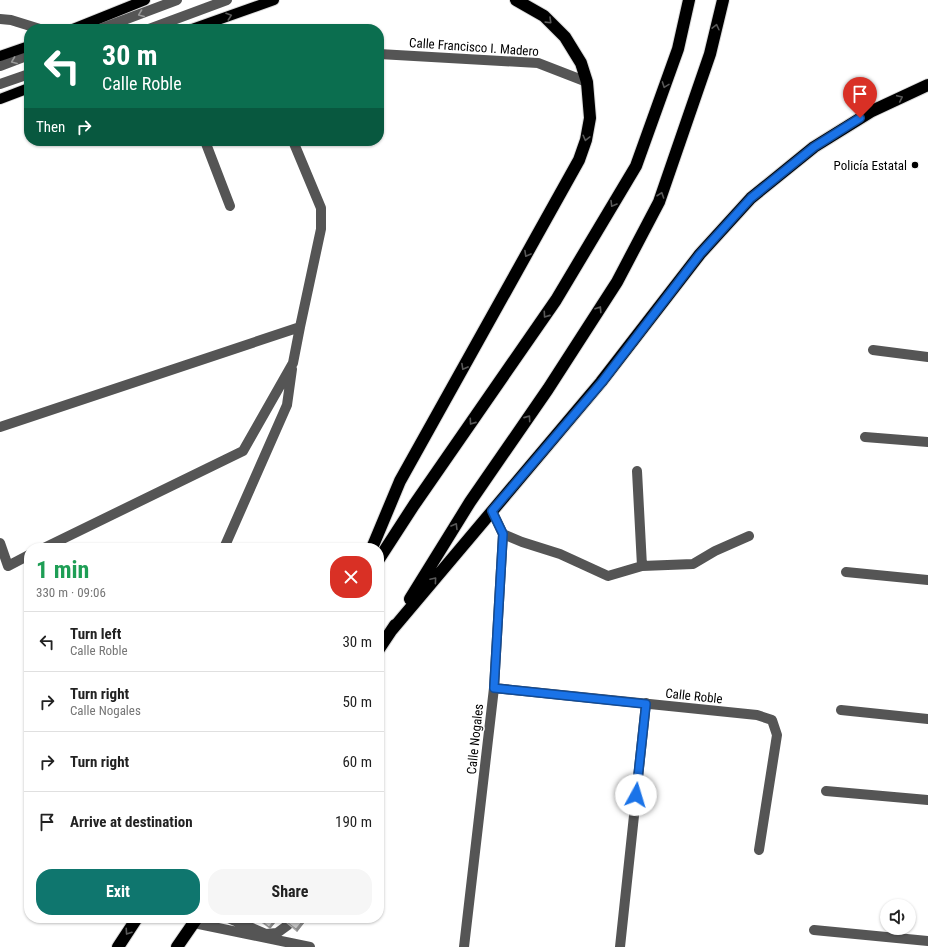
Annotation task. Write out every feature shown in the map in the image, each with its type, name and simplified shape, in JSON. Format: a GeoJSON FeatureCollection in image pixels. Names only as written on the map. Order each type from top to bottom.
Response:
{"type":"FeatureCollection","features":[{"type":"Feature","properties":{"kind":"highway"},"geometry":{"type":"LineString","coordinates":[[374,543],[400,481],[579,160],[586,140],[590,118],[587,82],[581,63],[565,37],[544,16],[516,0]]}},
{"type":"Feature","properties":{"kind":"highway"},"geometry":{"type":"LineString","coordinates":[[384,551],[414,504],[556,300],[636,166],[678,49],[689,0]]}},
{"type":"Feature","properties":{"kind":"highway"},"geometry":{"type":"LineString","coordinates":[[384,642],[470,502],[548,389],[617,282],[659,202],[710,54],[723,0]]}},
{"type":"Feature","properties":{"kind":"highway"},"geometry":{"type":"LineString","coordinates":[[391,631],[602,382],[700,254],[751,198],[814,147],[872,111],[928,85]]}},
{"type":"Feature","properties":{"kind":"highway"},"geometry":{"type":"LineString","coordinates":[[118,947],[135,923]]}},
{"type":"Feature","properties":{"kind":"highway"},"geometry":{"type":"LineString","coordinates":[[177,947],[194,923]]}},
{"type":"Feature","properties":{"kind":"main road"},"geometry":{"type":"LineString","coordinates":[[84,24],[127,4],[145,0]]}},
{"type":"Feature","properties":{"kind":"main road"},"geometry":{"type":"LineString","coordinates":[[206,24],[274,0]]}},
{"type":"Feature","properties":{"kind":"main road"},"geometry":{"type":"LineString","coordinates":[[0,56],[24,48]]}},
{"type":"Feature","properties":{"kind":"main road"},"geometry":{"type":"LineString","coordinates":[[0,99],[24,90]]}},
{"type":"Feature","properties":{"kind":"street"},"geometry":{"type":"LineString","coordinates":[[113,24],[177,0]]}},
{"type":"Feature","properties":{"kind":"street"},"geometry":{"type":"LineString","coordinates":[[162,24],[227,0]]}},
{"type":"Feature","properties":{"kind":"street"},"geometry":{"type":"LineString","coordinates":[[0,19],[11,20],[24,24]]}},
{"type":"Feature","properties":{"kind":"street","name":"Calle Francisco I. Madero"},"geometry":{"type":"LineString","coordinates":[[384,54],[538,62],[587,82]]}},
{"type":"Feature","properties":{"kind":"street"},"geometry":{"type":"LineString","coordinates":[[0,66],[24,58]]}},
{"type":"Feature","properties":{"kind":"street"},"geometry":{"type":"LineString","coordinates":[[0,84],[24,76]]}},
{"type":"Feature","properties":{"kind":"street"},"geometry":{"type":"LineString","coordinates":[[207,146],[230,206]]}},
{"type":"Feature","properties":{"kind":"street"},"geometry":{"type":"LineString","coordinates":[[226,543],[287,405],[293,363],[321,229],[321,208],[295,146]]}},
{"type":"Feature","properties":{"kind":"street"},"geometry":{"type":"LineString","coordinates":[[0,427],[300,327]]}},
{"type":"Feature","properties":{"kind":"street"},"geometry":{"type":"LineString","coordinates":[[873,350],[928,357]]}},
{"type":"Feature","properties":{"kind":"street"},"geometry":{"type":"LineString","coordinates":[[54,543],[243,451],[293,363]]}},
{"type":"Feature","properties":{"kind":"street"},"geometry":{"type":"LineString","coordinates":[[865,437],[928,442]]}},
{"type":"Feature","properties":{"kind":"street"},"geometry":{"type":"LineString","coordinates":[[637,471],[642,566]]}},
{"type":"Feature","properties":{"kind":"street","name":"Calle Nogales"},"geometry":{"type":"LineString","coordinates":[[464,947],[494,688],[503,534],[492,511]]}},
{"type":"Feature","properties":{"kind":"street"},"geometry":{"type":"LineString","coordinates":[[503,534],[522,542],[560,554],[608,576],[642,566],[693,564],[715,551],[749,536]]}},
{"type":"Feature","properties":{"kind":"street"},"geometry":{"type":"LineString","coordinates":[[0,543],[8,566],[24,558]]}},
{"type":"Feature","properties":{"kind":"street"},"geometry":{"type":"LineString","coordinates":[[846,572],[928,580]]}},
{"type":"Feature","properties":{"kind":"street","name":"Calle Roble"},"geometry":{"type":"LineString","coordinates":[[494,688],[757,715],[772,720],[777,735],[759,850]]}},
{"type":"Feature","properties":{"kind":"street"},"geometry":{"type":"LineString","coordinates":[[620,947],[646,704]]}},
{"type":"Feature","properties":{"kind":"street"},"geometry":{"type":"LineString","coordinates":[[841,710],[927,719],[928,708]]}},
{"type":"Feature","properties":{"kind":"street"},"geometry":{"type":"LineString","coordinates":[[826,792],[928,800]]}},
{"type":"Feature","properties":{"kind":"street"},"geometry":{"type":"LineString","coordinates":[[204,923],[310,947]]}},
{"type":"Feature","properties":{"kind":"street"},"geometry":{"type":"LineString","coordinates":[[240,923],[266,934],[277,933],[288,925]]}},
{"type":"Feature","properties":{"kind":"street"},"geometry":{"type":"LineString","coordinates":[[814,930],[928,941]]}},
{"type":"Feature","properties":{"kind":"building"},"geometry":{"type":"Polygon","coordinates":[[[264,923],[272,923],[269,927],[264,923]]]}},
{"type":"Feature","properties":{"kind":"building"},"geometry":{"type":"Polygon","coordinates":[[[288,923],[301,923],[296,929],[288,923]]]}},
{"type":"Feature","properties":{"kind":"place","name":"Policía Estatal"},"geometry":{"type":"Point","coordinates":[915,165]}},
{"type":"Feature","properties":{"kind":"route"},"geometry":{"type":"LineString","coordinates":[[636,795],[646,704],[494,688],[503,534],[492,511],[602,382],[700,254],[751,198],[814,147],[860,118]]}}]}
